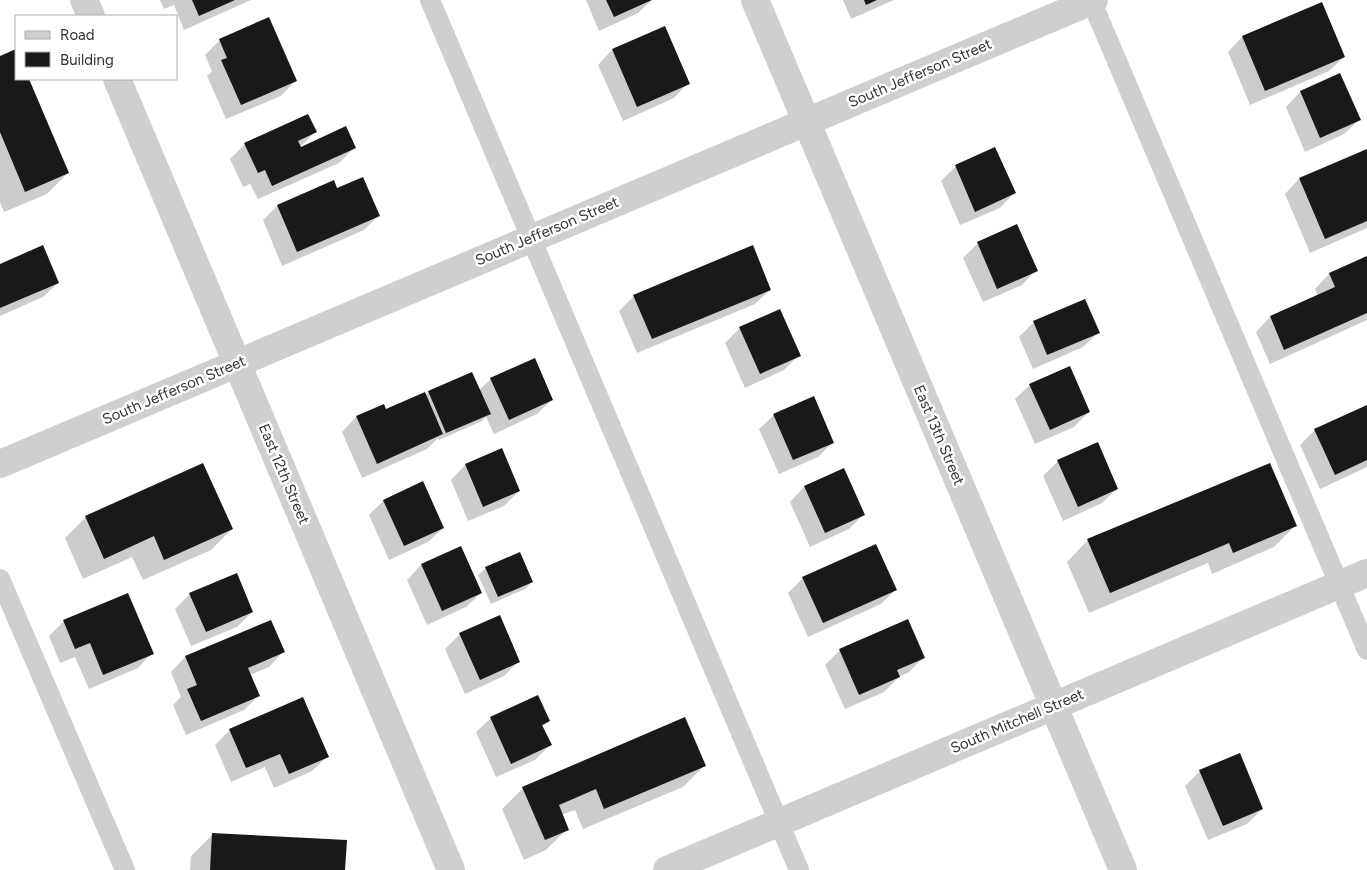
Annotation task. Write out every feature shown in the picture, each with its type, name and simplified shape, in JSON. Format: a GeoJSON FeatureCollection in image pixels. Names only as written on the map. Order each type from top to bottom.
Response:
{"type":"FeatureCollection","features":[{"type":"Feature","properties":{"kind":"street"},"geometry":{"type":"LineString","coordinates":[[84,0],[91,15]]}},
{"type":"Feature","properties":{"kind":"street","name":"East 13th Street"},"geometry":{"type":"LineString","coordinates":[[754,0],[1123,870]]}},
{"type":"Feature","properties":{"kind":"street","name":"South Jefferson Street"},"geometry":{"type":"LineString","coordinates":[[0,464],[1092,0]]}},
{"type":"Feature","properties":{"kind":"street","name":"East 12th Street"},"geometry":{"type":"LineString","coordinates":[[117,80],[451,870]]}},
{"type":"Feature","properties":{"kind":"street","name":"South Mitchell Street"},"geometry":{"type":"LineString","coordinates":[[667,870],[1367,573]]}},
{"type":"Feature","properties":{"kind":"lane"},"geometry":{"type":"LineString","coordinates":[[430,0],[800,870]]}},
{"type":"Feature","properties":{"kind":"lane"},"geometry":{"type":"LineString","coordinates":[[1092,0],[1367,650]]}},
{"type":"Feature","properties":{"kind":"lane"},"geometry":{"type":"LineString","coordinates":[[0,579],[125,870]]}},
{"type":"Feature","properties":{"kind":"building"},"geometry":{"type":"Polygon","coordinates":[[[192,0],[235,0],[199,16],[192,0]]]}},
{"type":"Feature","properties":{"kind":"building"},"geometry":{"type":"Polygon","coordinates":[[[606,0],[652,0],[614,17],[606,0]]]}},
{"type":"Feature","properties":{"kind":"building"},"geometry":{"type":"Polygon","coordinates":[[[864,0],[877,0],[866,5],[864,0]]]}},
{"type":"Feature","properties":{"kind":"building"},"geometry":{"type":"Polygon","coordinates":[[[1322,2],[1345,57],[1265,91],[1242,36],[1322,2]]]}},
{"type":"Feature","properties":{"kind":"building"},"geometry":{"type":"Polygon","coordinates":[[[269,17],[297,81],[241,105],[221,60],[227,58],[219,39],[269,17]]]}},
{"type":"Feature","properties":{"kind":"building"},"geometry":{"type":"Polygon","coordinates":[[[665,26],[690,84],[637,107],[612,49],[665,26]]]}},
{"type":"Feature","properties":{"kind":"building"},"geometry":{"type":"Polygon","coordinates":[[[15,49],[15,80],[29,80],[69,173],[25,192],[0,132],[0,56],[15,49]]]}},
{"type":"Feature","properties":{"kind":"building"},"geometry":{"type":"Polygon","coordinates":[[[1340,73],[1361,120],[1320,138],[1300,91],[1340,73]]]}},
{"type":"Feature","properties":{"kind":"building"},"geometry":{"type":"Polygon","coordinates":[[[308,114],[317,132],[298,141],[301,147],[346,126],[356,148],[272,186],[265,170],[258,173],[244,143],[308,114]]]}},
{"type":"Feature","properties":{"kind":"building"},"geometry":{"type":"Polygon","coordinates":[[[995,147],[1016,193],[975,212],[955,165],[995,147]]]}},
{"type":"Feature","properties":{"kind":"building"},"geometry":{"type":"Polygon","coordinates":[[[1367,149],[1367,221],[1325,239],[1299,178],[1367,149]]]}},
{"type":"Feature","properties":{"kind":"building"},"geometry":{"type":"Polygon","coordinates":[[[363,177],[380,216],[297,252],[277,205],[334,180],[337,188],[363,177]]]}},
{"type":"Feature","properties":{"kind":"building"},"geometry":{"type":"Polygon","coordinates":[[[1017,224],[1038,271],[997,289],[977,242],[1017,224]]]}},
{"type":"Feature","properties":{"kind":"building"},"geometry":{"type":"Polygon","coordinates":[[[43,245],[59,283],[0,308],[0,264],[43,245]]]}},
{"type":"Feature","properties":{"kind":"building"},"geometry":{"type":"Polygon","coordinates":[[[753,245],[771,290],[652,339],[633,295],[753,245]]]}},
{"type":"Feature","properties":{"kind":"building"},"geometry":{"type":"Polygon","coordinates":[[[1367,256],[1367,313],[1284,350],[1270,316],[1335,287],[1329,273],[1367,256]]]}},
{"type":"Feature","properties":{"kind":"building"},"geometry":{"type":"Polygon","coordinates":[[[1085,299],[1100,333],[1047,355],[1033,321],[1085,299]]]}},
{"type":"Feature","properties":{"kind":"building"},"geometry":{"type":"Polygon","coordinates":[[[780,309],[801,356],[760,374],[739,327],[780,309]]]}},
{"type":"Feature","properties":{"kind":"building"},"geometry":{"type":"Polygon","coordinates":[[[535,358],[553,400],[509,420],[490,378],[535,358]]]}},
{"type":"Feature","properties":{"kind":"building"},"geometry":{"type":"Polygon","coordinates":[[[1070,366],[1090,412],[1050,430],[1029,384],[1070,366]]]}},
{"type":"Feature","properties":{"kind":"building"},"geometry":{"type":"Polygon","coordinates":[[[472,372],[491,414],[446,433],[428,391],[472,372]]]}},
{"type":"Feature","properties":{"kind":"building"},"geometry":{"type":"Polygon","coordinates":[[[425,392],[443,434],[377,464],[356,416],[384,404],[386,409],[425,392]]]}},
{"type":"Feature","properties":{"kind":"building"},"geometry":{"type":"Polygon","coordinates":[[[814,396],[834,443],[793,460],[773,414],[814,396]]]}},
{"type":"Feature","properties":{"kind":"building"},"geometry":{"type":"Polygon","coordinates":[[[1367,405],[1367,460],[1335,475],[1314,429],[1367,405]]]}},
{"type":"Feature","properties":{"kind":"building"},"geometry":{"type":"Polygon","coordinates":[[[1098,442],[1118,489],[1078,507],[1057,460],[1098,442]]]}},
{"type":"Feature","properties":{"kind":"building"},"geometry":{"type":"Polygon","coordinates":[[[502,448],[520,491],[483,507],[465,464],[502,448]]]}},
{"type":"Feature","properties":{"kind":"building"},"geometry":{"type":"Polygon","coordinates":[[[203,463],[233,529],[164,560],[154,536],[104,559],[85,516],[203,463]]]}},
{"type":"Feature","properties":{"kind":"building"},"geometry":{"type":"Polygon","coordinates":[[[1270,463],[1297,526],[1233,553],[1229,543],[1110,593],[1087,539],[1270,463]]]}},
{"type":"Feature","properties":{"kind":"building"},"geometry":{"type":"Polygon","coordinates":[[[844,468],[865,515],[825,533],[804,486],[844,468]]]}},
{"type":"Feature","properties":{"kind":"building"},"geometry":{"type":"Polygon","coordinates":[[[423,481],[444,528],[404,546],[383,500],[423,481]]]}},
{"type":"Feature","properties":{"kind":"building"},"geometry":{"type":"Polygon","coordinates":[[[876,544],[897,590],[823,623],[802,577],[876,544]]]}},
{"type":"Feature","properties":{"kind":"building"},"geometry":{"type":"Polygon","coordinates":[[[461,546],[482,593],[442,611],[421,564],[461,546]]]}},
{"type":"Feature","properties":{"kind":"building"},"geometry":{"type":"Polygon","coordinates":[[[520,552],[533,582],[498,597],[485,567],[520,552]]]}},
{"type":"Feature","properties":{"kind":"building"},"geometry":{"type":"Polygon","coordinates":[[[237,573],[253,612],[206,632],[189,593],[237,573]]]}},
{"type":"Feature","properties":{"kind":"building"},"geometry":{"type":"Polygon","coordinates":[[[128,593],[154,654],[103,675],[90,643],[75,649],[63,620],[128,593]]]}},
{"type":"Feature","properties":{"kind":"building"},"geometry":{"type":"Polygon","coordinates":[[[500,615],[520,662],[480,680],[459,633],[500,615]]]}},
{"type":"Feature","properties":{"kind":"building"},"geometry":{"type":"Polygon","coordinates":[[[908,619],[925,658],[897,670],[900,677],[859,695],[839,649],[908,619]]]}},
{"type":"Feature","properties":{"kind":"building"},"geometry":{"type":"Polygon","coordinates":[[[271,620],[285,652],[248,668],[260,696],[201,721],[187,689],[197,685],[185,656],[271,620]]]}},
{"type":"Feature","properties":{"kind":"building"},"geometry":{"type":"Polygon","coordinates":[[[538,695],[550,721],[542,725],[552,745],[511,764],[490,717],[538,695]]]}},
{"type":"Feature","properties":{"kind":"building"},"geometry":{"type":"Polygon","coordinates":[[[303,697],[329,757],[289,774],[280,754],[246,768],[229,729],[303,697]]]}},
{"type":"Feature","properties":{"kind":"building"},"geometry":{"type":"Polygon","coordinates":[[[685,717],[706,766],[604,809],[596,789],[559,805],[569,830],[545,840],[522,787],[685,717]]]}},
{"type":"Feature","properties":{"kind":"building"},"geometry":{"type":"Polygon","coordinates":[[[1240,753],[1263,809],[1223,826],[1199,770],[1240,753]]]}},
{"type":"Feature","properties":{"kind":"building"},"geometry":{"type":"Polygon","coordinates":[[[212,833],[347,840],[345,870],[210,870],[212,833]]]}}]}
